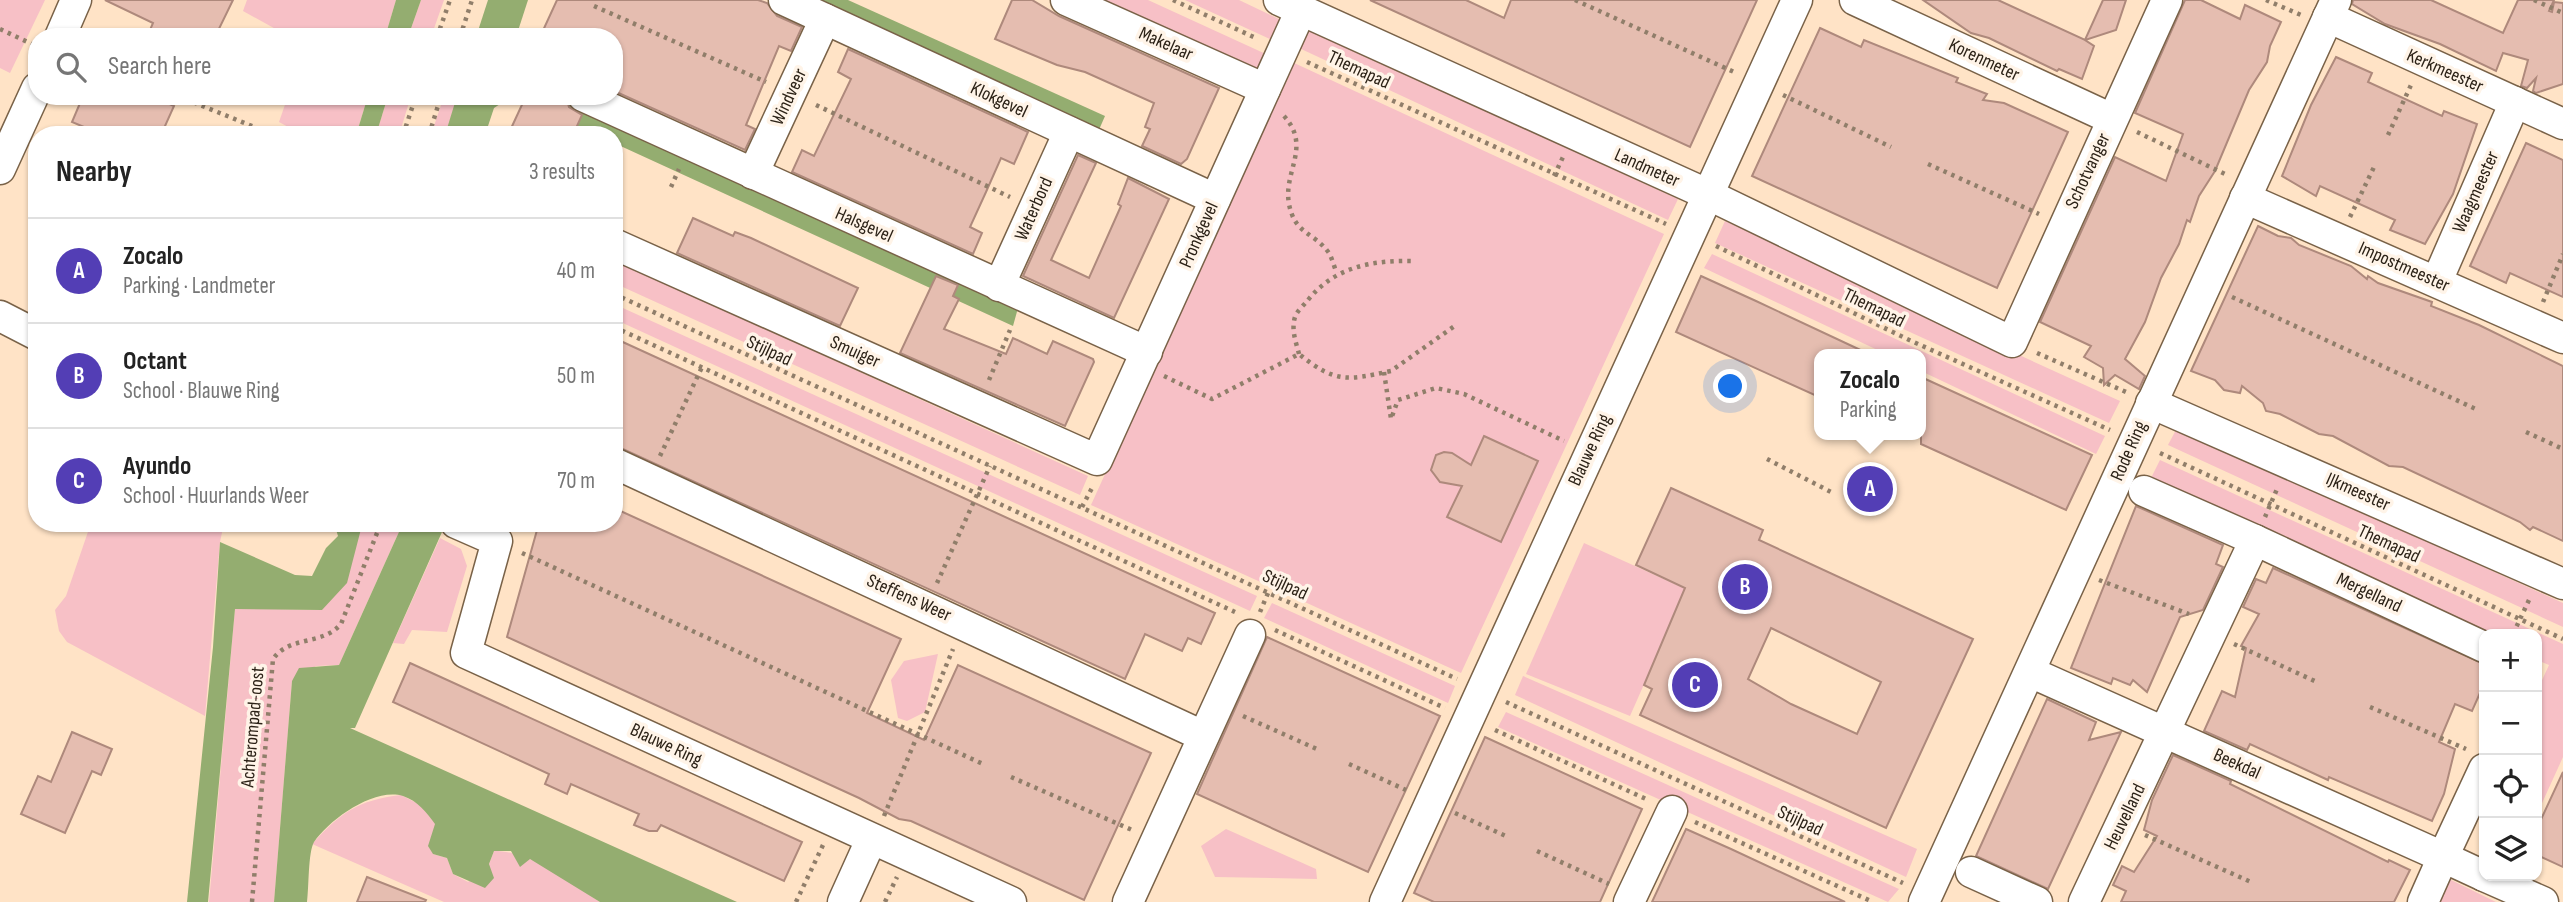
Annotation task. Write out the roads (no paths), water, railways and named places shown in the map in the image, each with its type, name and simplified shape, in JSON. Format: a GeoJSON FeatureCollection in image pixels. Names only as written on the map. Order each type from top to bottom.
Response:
{"type":"FeatureCollection","features":[{"type":"Feature","properties":{"kind":"street"},"geometry":{"type":"LineString","coordinates":[[64,28],[76,0]]}},
{"type":"Feature","properties":{"kind":"street","name":"Klokgevel"},"geometry":{"type":"LineString","coordinates":[[784,0],[1215,199]]}},
{"type":"Feature","properties":{"kind":"street","name":"Makelaar"},"geometry":{"type":"LineString","coordinates":[[1066,0],[1262,95]]}},
{"type":"Feature","properties":{"kind":"street","name":"Blauwe Ring"},"geometry":{"type":"LineString","coordinates":[[1385,902],[1797,0]]}},
{"type":"Feature","properties":{"kind":"street","name":"Korenmeter"},"geometry":{"type":"LineString","coordinates":[[1855,0],[2112,119]]}},
{"type":"Feature","properties":{"kind":"street","name":"Schotvanger"},"geometry":{"type":"LineString","coordinates":[[2012,342],[2167,0]]}},
{"type":"Feature","properties":{"kind":"street","name":"Pronkgevel"},"geometry":{"type":"LineString","coordinates":[[1097,460],[1283,50],[1290,5]]}},
{"type":"Feature","properties":{"kind":"street","name":"Landmeter"},"geometry":{"type":"LineString","coordinates":[[1290,5],[1709,195],[2012,342]]}},
{"type":"Feature","properties":{"kind":"street","name":"Kerkmeester"},"geometry":{"type":"LineString","coordinates":[[2329,14],[2563,124]]}},
{"type":"Feature","properties":{"kind":"street","name":"Rode Ring"},"geometry":{"type":"LineString","coordinates":[[1926,898],[2329,14]]}},
{"type":"Feature","properties":{"kind":"street","name":"Windveer"},"geometry":{"type":"LineString","coordinates":[[753,174],[825,19]]}},
{"type":"Feature","properties":{"kind":"street","name":"Waagmeester"},"geometry":{"type":"LineString","coordinates":[[2437,281],[2515,102]]}},
{"type":"Feature","properties":{"kind":"street"},"geometry":{"type":"LineString","coordinates":[[0,169],[29,105]]}},
{"type":"Feature","properties":{"kind":"street","name":"Halsgevel"},"geometry":{"type":"LineString","coordinates":[[603,105],[999,286],[1144,359]]}},
{"type":"Feature","properties":{"kind":"street","name":"Waterbord"},"geometry":{"type":"LineString","coordinates":[[999,286],[1069,132]]}},
{"type":"Feature","properties":{"kind":"street","name":"Impostmeester"},"geometry":{"type":"LineString","coordinates":[[2247,192],[2340,239],[2563,338]]}},
{"type":"Feature","properties":{"kind":"street","name":"Smuiger"},"geometry":{"type":"LineString","coordinates":[[623,248],[1097,460]]}},
{"type":"Feature","properties":{"kind":"street"},"geometry":{"type":"LineString","coordinates":[[0,316],[28,330]]}},
{"type":"Feature","properties":{"kind":"street","name":"IJkmeester"},"geometry":{"type":"LineString","coordinates":[[2151,403],[2288,460],[2552,579]]}},
{"type":"Feature","properties":{"kind":"street","name":"Steffens Weer"},"geometry":{"type":"LineString","coordinates":[[623,467],[1203,736]]}},
{"type":"Feature","properties":{"kind":"street","name":"Mergelland"},"geometry":{"type":"LineString","coordinates":[[2144,491],[2479,645]]}},
{"type":"Feature","properties":{"kind":"street","name":"Blauwe Ring"},"geometry":{"type":"LineString","coordinates":[[500,532],[466,653],[1011,902]]}},
{"type":"Feature","properties":{"kind":"street"},"geometry":{"type":"LineString","coordinates":[[2166,732],[2255,540]]}},
{"type":"Feature","properties":{"kind":"street"},"geometry":{"type":"LineString","coordinates":[[1128,902],[1250,635]]}},
{"type":"Feature","properties":{"kind":"street","name":"Beekdal"},"geometry":{"type":"LineString","coordinates":[[2030,673],[2479,874]]}},
{"type":"Feature","properties":{"kind":"street","name":"Heuvelland"},"geometry":{"type":"LineString","coordinates":[[2084,902],[2166,732]]}},
{"type":"Feature","properties":{"kind":"street"},"geometry":{"type":"LineString","coordinates":[[2423,902],[2443,857],[2478,760]]}},
{"type":"Feature","properties":{"kind":"street"},"geometry":{"type":"LineString","coordinates":[[1631,898],[1672,811]]}},
{"type":"Feature","properties":{"kind":"street"},"geometry":{"type":"LineString","coordinates":[[844,902],[871,840]]}},
{"type":"Feature","properties":{"kind":"street"},"geometry":{"type":"LineString","coordinates":[[1971,872],[2037,902]]}},
{"type":"Feature","properties":{"kind":"street","name":"Beekdal"},"geometry":{"type":"LineString","coordinates":[[2495,881],[2543,902]]}},
{"type":"Feature","properties":{"kind":"place","name":"Zocalo"},"geometry":{"type":"Point","coordinates":[1870,489]}},
{"type":"Feature","properties":{"kind":"place","name":"Octant"},"geometry":{"type":"Point","coordinates":[1745,587]}},
{"type":"Feature","properties":{"kind":"place","name":"Ayundo"},"geometry":{"type":"Point","coordinates":[1695,685]}}]}
